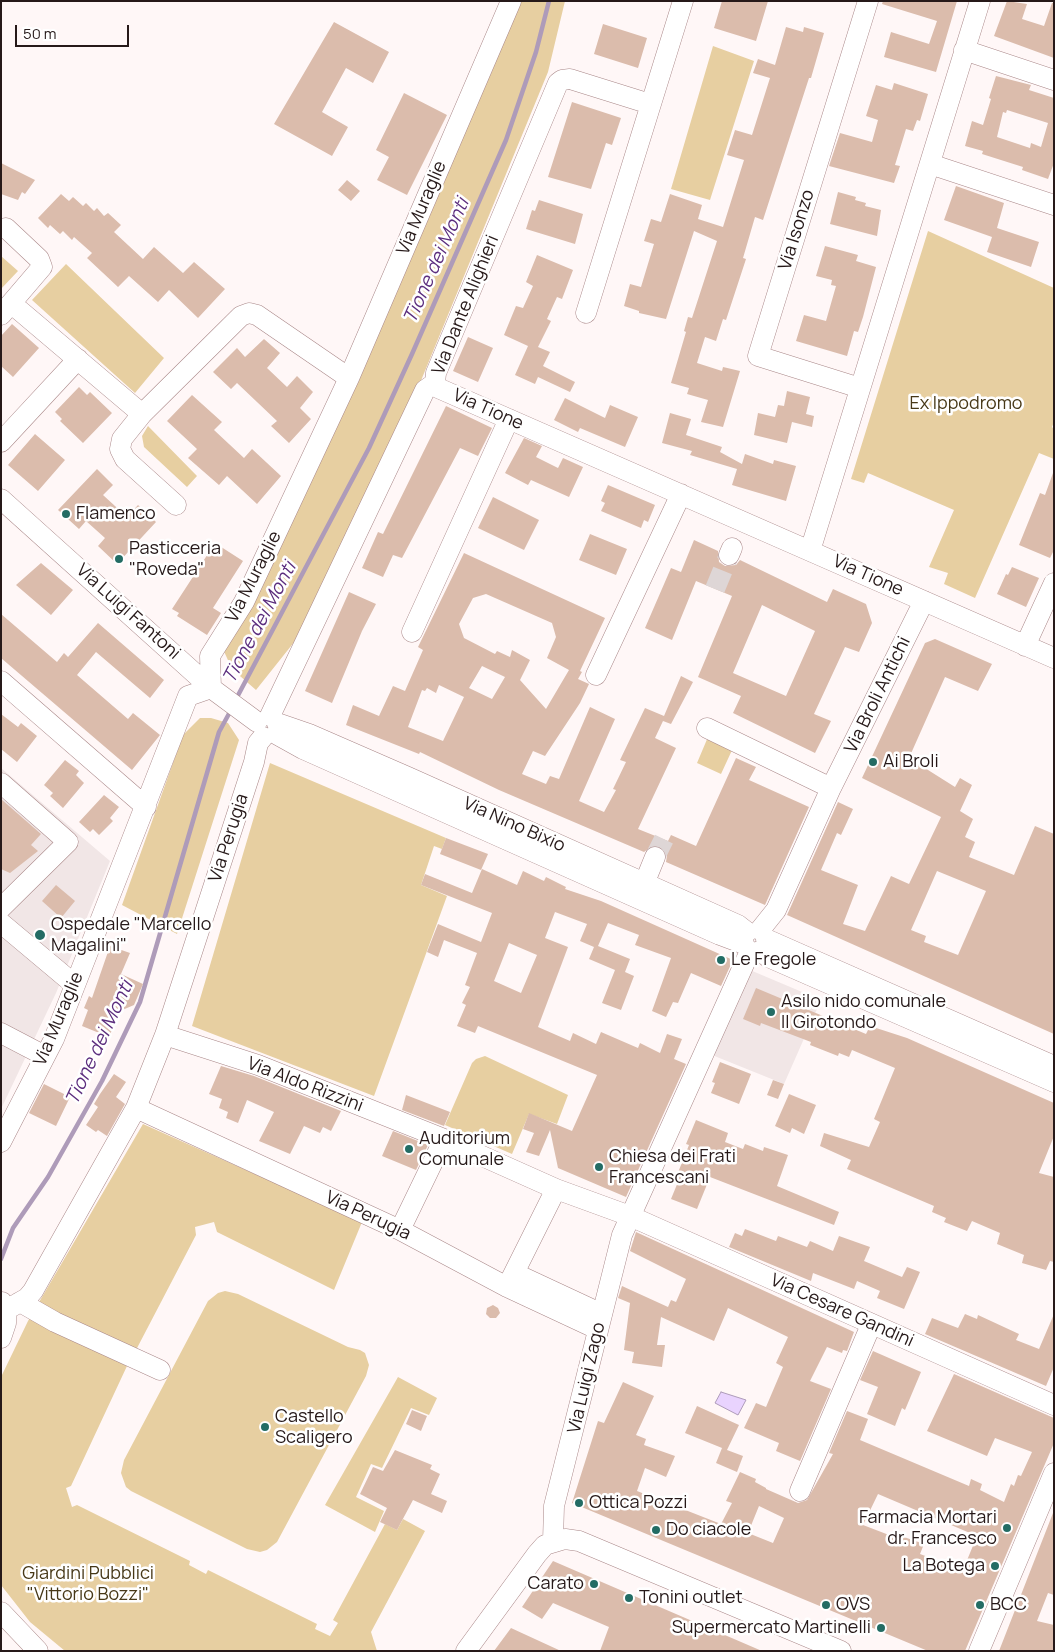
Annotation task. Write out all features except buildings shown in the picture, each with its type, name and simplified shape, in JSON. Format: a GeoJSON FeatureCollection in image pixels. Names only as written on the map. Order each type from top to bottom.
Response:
{"type":"FeatureCollection","features":[{"type":"Feature","properties":{"kind":"street","name":"Via Muraglie"},"geometry":{"type":"LineString","coordinates":[[1,1142],[44,1056],[75,985],[188,696],[211,688],[210,656],[244,602],[349,378],[511,1]]}},
{"type":"Feature","properties":{"kind":"street"},"geometry":{"type":"LineString","coordinates":[[586,313],[683,1]]}},
{"type":"Feature","properties":{"kind":"street","name":"Via Isonzo"},"geometry":{"type":"LineString","coordinates":[[860,388],[758,356],[868,1]]}},
{"type":"Feature","properties":{"kind":"street"},"geometry":{"type":"LineString","coordinates":[[810,551],[980,1]]}},
{"type":"Feature","properties":{"kind":"street"},"geometry":{"type":"LineString","coordinates":[[964,50],[1054,80]]}},
{"type":"Feature","properties":{"kind":"street","name":"Via Dante Alighieri"},"geometry":{"type":"LineString","coordinates":[[268,726],[280,696],[425,390],[434,383],[436,373],[558,83],[562,80],[570,79],[650,104]]}},
{"type":"Feature","properties":{"kind":"street"},"geometry":{"type":"LineString","coordinates":[[930,164],[1054,205]]}},
{"type":"Feature","properties":{"kind":"street"},"geometry":{"type":"LineString","coordinates":[[6,228],[39,259],[42,267],[7,309],[78,359],[142,414]]}},
{"type":"Feature","properties":{"kind":"street"},"geometry":{"type":"LineString","coordinates":[[176,505],[125,459],[120,449],[122,439],[142,414],[241,316],[249,314],[258,315],[349,378]]}},
{"type":"Feature","properties":{"kind":"street"},"geometry":{"type":"LineString","coordinates":[[1,442],[78,359]]}},
{"type":"Feature","properties":{"kind":"street","name":"Via Tione"},"geometry":{"type":"LineString","coordinates":[[434,383],[438,388],[1054,658]]}},
{"type":"Feature","properties":{"kind":"street"},"geometry":{"type":"LineString","coordinates":[[412,632],[509,419]]}},
{"type":"Feature","properties":{"kind":"street"},"geometry":{"type":"LineString","coordinates":[[596,675],[681,494]]}},
{"type":"Feature","properties":{"kind":"street","name":"Via Luigi Fantoni"},"geometry":{"type":"LineString","coordinates":[[1,499],[211,688],[268,726]]}},
{"type":"Feature","properties":{"kind":"street"},"geometry":{"type":"LineString","coordinates":[[1025,646],[1054,583]]}},
{"type":"Feature","properties":{"kind":"street","name":"Via Broli Antichi"},"geometry":{"type":"LineString","coordinates":[[755,941],[776,910],[831,788],[924,601]]}},
{"type":"Feature","properties":{"kind":"street"},"geometry":{"type":"LineString","coordinates":[[1,681],[146,807]]}},
{"type":"Feature","properties":{"kind":"street","name":"Via Nino Bixio"},"geometry":{"type":"LineString","coordinates":[[268,726],[309,734],[738,924],[768,957],[1054,1082]]}},
{"type":"Feature","properties":{"kind":"street","name":"Via Nino Bixio"},"geometry":{"type":"LineString","coordinates":[[268,726],[303,749],[720,935],[755,941],[1054,1066]]}},
{"type":"Feature","properties":{"kind":"street","name":"Via Perugia"},"geometry":{"type":"LineString","coordinates":[[7,1306],[32,1291],[136,1108],[165,1036],[254,762],[258,743],[268,726]]}},
{"type":"Feature","properties":{"kind":"street"},"geometry":{"type":"LineString","coordinates":[[707,728],[831,788]]}},
{"type":"Feature","properties":{"kind":"street"},"geometry":{"type":"LineString","coordinates":[[1,783],[68,842],[1,908]]}},
{"type":"Feature","properties":{"kind":"street"},"geometry":{"type":"LineString","coordinates":[[644,884],[656,857]]}},
{"type":"Feature","properties":{"kind":"street"},"geometry":{"type":"LineString","coordinates":[[1,923],[75,985]]}},
{"type":"Feature","properties":{"kind":"street","name":"Via Luigi Zago"},"geometry":{"type":"LineString","coordinates":[[553,1541],[554,1506],[622,1235],[755,941]]}},
{"type":"Feature","properties":{"kind":"street"},"geometry":{"type":"LineString","coordinates":[[1,1033],[44,1056]]}},
{"type":"Feature","properties":{"kind":"street","name":"Via Aldo Rizzini"},"geometry":{"type":"LineString","coordinates":[[165,1036],[258,1065],[444,1139],[556,1189],[630,1216]]}},
{"type":"Feature","properties":{"kind":"street","name":"Via Perugia"},"geometry":{"type":"LineString","coordinates":[[136,1108],[599,1321]]}},
{"type":"Feature","properties":{"kind":"street"},"geometry":{"type":"LineString","coordinates":[[400,1230],[444,1139]]}},
{"type":"Feature","properties":{"kind":"street"},"geometry":{"type":"LineString","coordinates":[[511,1280],[556,1189]]}},
{"type":"Feature","properties":{"kind":"street","name":"Via Cesare Gandini"},"geometry":{"type":"LineString","coordinates":[[630,1216],[1054,1405]]}},
{"type":"Feature","properties":{"kind":"street"},"geometry":{"type":"LineString","coordinates":[[1,1338],[6,1323],[7,1306],[64,1327],[160,1370]]}},
{"type":"Feature","properties":{"kind":"street"},"geometry":{"type":"LineString","coordinates":[[800,1491],[871,1325]]}},
{"type":"Feature","properties":{"kind":"street"},"geometry":{"type":"LineString","coordinates":[[979,1651],[1054,1473]]}},
{"type":"Feature","properties":{"kind":"street"},"geometry":{"type":"LineString","coordinates":[[466,1651],[537,1554],[545,1545],[553,1541],[565,1539],[579,1542],[812,1645],[841,1651]]}},
{"type":"Feature","properties":{"kind":"street"},"geometry":{"type":"LineString","coordinates":[[1,1612],[38,1651]]}},
{"type":"Feature","properties":{"kind":"shaded area","name":"Ospedale \"Marcello Magalini\""},"geometry":{"type":"Polygon","coordinates":[[[1,768],[110,861],[56,993],[1,1109],[1,768]]]}},
{"type":"Feature","properties":{"kind":"shaded area"},"geometry":{"type":"Polygon","coordinates":[[[750,970],[821,1000],[784,1084],[712,1055],[750,970]]]}},
{"type":"Feature","properties":{"kind":"shaded area"},"geometry":{"type":"Polygon","coordinates":[[[721,1392],[746,1400],[738,1415],[715,1403],[721,1392]]]}},
{"type":"Feature","properties":{"kind":"green space"},"geometry":{"type":"Polygon","coordinates":[[[521,1],[565,1],[548,72],[420,383],[295,641],[256,690],[232,669],[222,647],[491,73],[521,1]]]}},
{"type":"Feature","properties":{"kind":"green space"},"geometry":{"type":"Polygon","coordinates":[[[713,46],[754,61],[710,200],[671,189],[713,46]]]}},
{"type":"Feature","properties":{"kind":"green space","name":"Ex Ippodromo"},"geometry":{"type":"Polygon","coordinates":[[[928,231],[1054,288],[1054,422],[1052,427],[1054,429],[1054,459],[1039,453],[975,598],[944,584],[948,573],[929,567],[954,510],[868,473],[864,483],[851,479],[928,231]]]}},
{"type":"Feature","properties":{"kind":"green space"},"geometry":{"type":"Polygon","coordinates":[[[1,256],[18,271],[1,289],[1,256]]]}},
{"type":"Feature","properties":{"kind":"green space"},"geometry":{"type":"Polygon","coordinates":[[[66,264],[164,358],[135,393],[32,300],[66,264]]]}},
{"type":"Feature","properties":{"kind":"green space"},"geometry":{"type":"Polygon","coordinates":[[[148,426],[197,476],[187,487],[144,447],[142,436],[148,426]]]}},
{"type":"Feature","properties":{"kind":"green space"},"geometry":{"type":"Polygon","coordinates":[[[200,718],[211,718],[228,723],[239,740],[177,934],[122,905],[183,735],[200,718]]]}},
{"type":"Feature","properties":{"kind":"green space"},"geometry":{"type":"Polygon","coordinates":[[[708,737],[733,748],[721,774],[697,763],[708,737]]]}},
{"type":"Feature","properties":{"kind":"green space"},"geometry":{"type":"Polygon","coordinates":[[[270,763],[446,838],[442,849],[434,846],[421,885],[447,896],[374,1096],[192,1026],[270,763]]]}},
{"type":"Feature","properties":{"kind":"green space"},"geometry":{"type":"Polygon","coordinates":[[[485,1056],[568,1095],[557,1124],[529,1114],[512,1154],[445,1125],[472,1063],[476,1059],[485,1056]]]}},
{"type":"Feature","properties":{"kind":"green space","name":"Giardini Pubblici \"Vittorio Bozzi\""},"geometry":{"type":"Polygon","coordinates":[[[143,1124],[362,1222],[334,1290],[217,1232],[214,1222],[195,1227],[196,1235],[136,1350],[130,1348],[123,1364],[127,1366],[71,1486],[66,1488],[72,1507],[77,1505],[190,1561],[189,1565],[206,1574],[208,1570],[317,1624],[315,1629],[330,1636],[338,1623],[333,1620],[385,1524],[397,1530],[403,1519],[425,1531],[371,1632],[377,1651],[65,1651],[30,1622],[1,1585],[1,1377],[28,1321],[143,1124]]]}},
{"type":"Feature","properties":{"kind":"green space"},"geometry":{"type":"Polygon","coordinates":[[[225,1291],[238,1294],[348,1347],[360,1350],[365,1353],[369,1365],[366,1376],[277,1542],[267,1550],[260,1552],[247,1549],[131,1491],[126,1487],[121,1473],[124,1460],[208,1301],[218,1293],[225,1291]]]}},
{"type":"Feature","properties":{"kind":"green space"},"geometry":{"type":"Polygon","coordinates":[[[398,1377],[437,1398],[429,1415],[411,1408],[382,1468],[371,1464],[356,1497],[384,1511],[375,1532],[325,1505],[398,1377]]]}},
{"type":"Feature","properties":{"kind":"waterway","name":"Tione dei Monti"},"geometry":{"type":"LineString","coordinates":[[235,701],[369,448],[412,354],[506,140],[536,52],[549,1]]}},
{"type":"Feature","properties":{"kind":"waterway","name":"Tione dei Monti"},"geometry":{"type":"LineString","coordinates":[[1,1259],[13,1228],[48,1177],[102,1081],[140,1002],[219,732],[231,710]]}},
{"type":"Feature","properties":{"kind":"tunnel"},"geometry":{"type":"LineString","coordinates":[[715,589],[729,555]]}},
{"type":"Feature","properties":{"kind":"tunnel"},"geometry":{"type":"LineString","coordinates":[[655,857],[664,839]]}},
{"type":"Feature","properties":{"kind":"place","name":"Flamenco"},"geometry":{"type":"Point","coordinates":[66,514]}},
{"type":"Feature","properties":{"kind":"place","name":"Pasticceria \"Roveda\""},"geometry":{"type":"Point","coordinates":[119,559]}},
{"type":"Feature","properties":{"kind":"place","name":"Ai Broli"},"geometry":{"type":"Point","coordinates":[873,762]}},
{"type":"Feature","properties":{"kind":"place","name":"Ospedale \"Marcello Magalini\""},"geometry":{"type":"Point","coordinates":[40,935]}},
{"type":"Feature","properties":{"kind":"place","name":"Le Fregole"},"geometry":{"type":"Point","coordinates":[721,960]}},
{"type":"Feature","properties":{"kind":"place","name":"Asilo nido comunale Il Girotondo"},"geometry":{"type":"Point","coordinates":[771,1012]}},
{"type":"Feature","properties":{"kind":"place","name":"Auditorium Comunale"},"geometry":{"type":"Point","coordinates":[409,1149]}},
{"type":"Feature","properties":{"kind":"place","name":"Chiesa dei Frati Francescani"},"geometry":{"type":"Point","coordinates":[599,1167]}},
{"type":"Feature","properties":{"kind":"place","name":"Castello Scaligero"},"geometry":{"type":"Point","coordinates":[265,1427]}},
{"type":"Feature","properties":{"kind":"place","name":"Ottica Pozzi"},"geometry":{"type":"Point","coordinates":[579,1503]}},
{"type":"Feature","properties":{"kind":"place","name":"Farmacia Mortari dr. Francesco"},"geometry":{"type":"Point","coordinates":[1007,1528]}},
{"type":"Feature","properties":{"kind":"place","name":"Do ciacole"},"geometry":{"type":"Point","coordinates":[656,1530]}},
{"type":"Feature","properties":{"kind":"place","name":"La Botega"},"geometry":{"type":"Point","coordinates":[995,1566]}},
{"type":"Feature","properties":{"kind":"place","name":"Carato"},"geometry":{"type":"Point","coordinates":[594,1584]}},
{"type":"Feature","properties":{"kind":"place","name":"Tonini outlet"},"geometry":{"type":"Point","coordinates":[629,1598]}},
{"type":"Feature","properties":{"kind":"place","name":"OVS"},"geometry":{"type":"Point","coordinates":[826,1605]}},
{"type":"Feature","properties":{"kind":"place","name":"BCC"},"geometry":{"type":"Point","coordinates":[980,1605]}},
{"type":"Feature","properties":{"kind":"place","name":"Supermercato Martinelli"},"geometry":{"type":"Point","coordinates":[881,1628]}}]}
